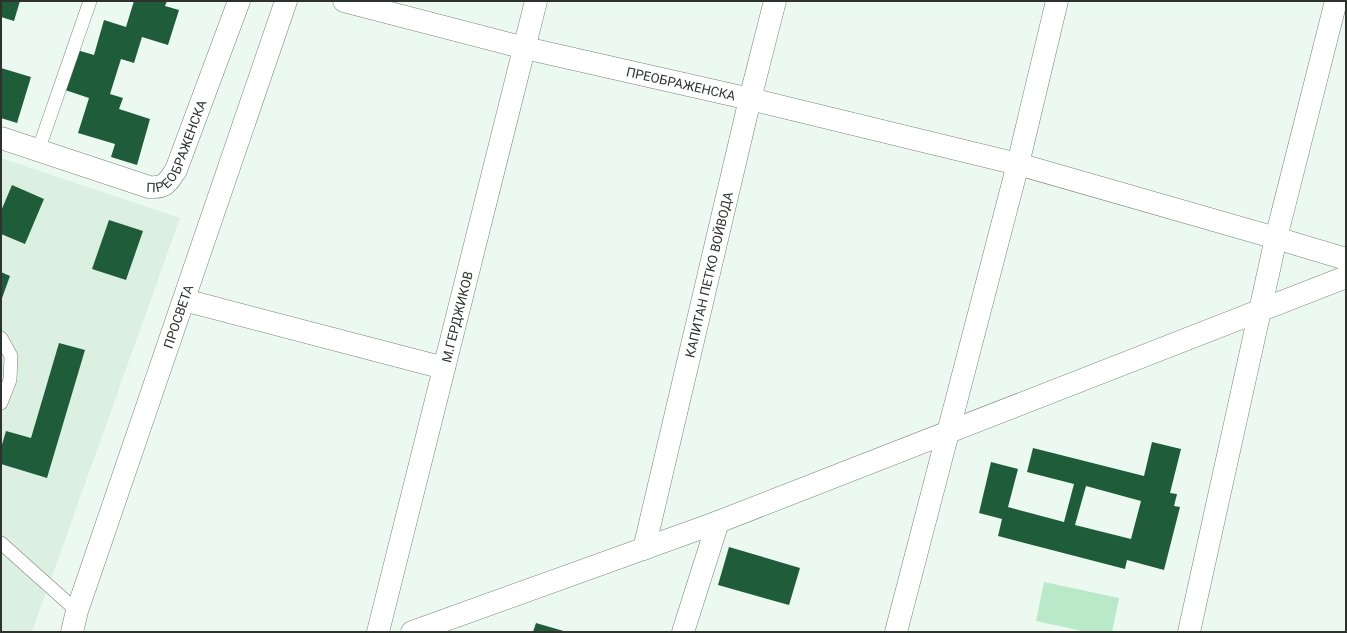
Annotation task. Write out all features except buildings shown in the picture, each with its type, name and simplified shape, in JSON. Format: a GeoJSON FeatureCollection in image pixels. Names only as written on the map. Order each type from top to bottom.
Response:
{"type":"FeatureCollection","features":[{"type":"Feature","properties":{"kind":"street","name":"ПРЕОБРАЖЕНСКА"},"geometry":{"type":"LineString","coordinates":[[1,138],[149,187],[160,188],[168,182],[176,170],[239,1]]}},
{"type":"Feature","properties":{"kind":"street","name":"ПРОСВЕТА"},"geometry":{"type":"LineString","coordinates":[[72,632],[77,611],[286,1]]}},
{"type":"Feature","properties":{"kind":"street","name":"ПРЕОБРАЖЕНСКА"},"geometry":{"type":"LineString","coordinates":[[344,1],[525,48],[750,99],[1018,164],[1346,259]]}},
{"type":"Feature","properties":{"kind":"street","name":"М.ГЕРДЖИКОВ"},"geometry":{"type":"LineString","coordinates":[[378,632],[536,1]]}},
{"type":"Feature","properties":{"kind":"street","name":"КАПИТАН ПЕТКО ВОЙВОДА"},"geometry":{"type":"LineString","coordinates":[[644,549],[750,99],[775,1]]}},
{"type":"Feature","properties":{"kind":"street"},"geometry":{"type":"LineString","coordinates":[[896,632],[1018,164],[1057,1]]}},
{"type":"Feature","properties":{"kind":"street"},"geometry":{"type":"LineString","coordinates":[[1189,632],[1276,238],[1336,1]]}},
{"type":"Feature","properties":{"kind":"street"},"geometry":{"type":"LineString","coordinates":[[412,632],[718,522],[1346,277]]}},
{"type":"Feature","properties":{"kind":"street"},"geometry":{"type":"LineString","coordinates":[[184,300],[444,368]]}},
{"type":"Feature","properties":{"kind":"street"},"geometry":{"type":"LineString","coordinates":[[684,632],[718,522]]}},
{"type":"Feature","properties":{"kind":"lane"},"geometry":{"type":"LineString","coordinates":[[38,151],[90,1]]}},
{"type":"Feature","properties":{"kind":"lane"},"geometry":{"type":"LineString","coordinates":[[1,338],[11,356],[10,380],[1,403]]}},
{"type":"Feature","properties":{"kind":"lane"},"geometry":{"type":"LineString","coordinates":[[1,543],[77,611]]}},
{"type":"Feature","properties":{"kind":"shaded area"},"geometry":{"type":"Polygon","coordinates":[[[1,158],[180,218],[32,632],[1,632],[1,158]]]}},
{"type":"Feature","properties":{"kind":"green space"},"geometry":{"type":"Polygon","coordinates":[[[1044,582],[1119,598],[1112,632],[1087,632],[1036,621],[1044,582]]]}}]}
